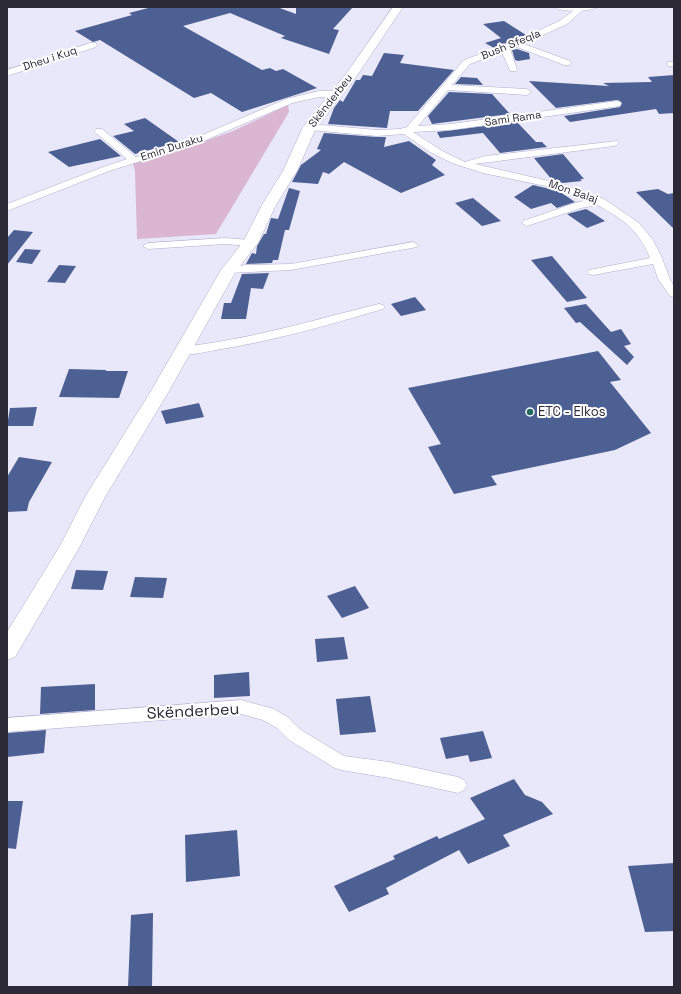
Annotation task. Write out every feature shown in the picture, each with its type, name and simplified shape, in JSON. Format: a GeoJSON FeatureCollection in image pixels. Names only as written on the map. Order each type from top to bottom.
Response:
{"type":"FeatureCollection","features":[{"type":"Feature","properties":{"kind":"main road","name":"Skënderbeu"},"geometry":{"type":"LineString","coordinates":[[7,651],[68,548],[95,497],[160,391],[181,351],[229,270],[250,243],[269,206],[290,171],[310,127],[337,94],[398,7]]}},
{"type":"Feature","properties":{"kind":"street"},"geometry":{"type":"LineString","coordinates":[[559,7],[592,7]]}},
{"type":"Feature","properties":{"kind":"street","name":"Bush Sfeqla"},"geometry":{"type":"LineString","coordinates":[[408,130],[467,62],[517,44],[564,22],[581,8]]}},
{"type":"Feature","properties":{"kind":"street"},"geometry":{"type":"LineString","coordinates":[[517,44],[567,63]]}},
{"type":"Feature","properties":{"kind":"street","name":"Dheu i Kuq"},"geometry":{"type":"LineString","coordinates":[[7,73],[93,45]]}},
{"type":"Feature","properties":{"kind":"street"},"geometry":{"type":"LineString","coordinates":[[506,48],[513,69]]}},
{"type":"Feature","properties":{"kind":"street"},"geometry":{"type":"LineString","coordinates":[[445,87],[527,92]]}},
{"type":"Feature","properties":{"kind":"street","name":"Emin Duraku"},"geometry":{"type":"LineString","coordinates":[[7,208],[106,169],[196,141],[289,101],[319,94],[337,94]]}},
{"type":"Feature","properties":{"kind":"street","name":"Sami Rama"},"geometry":{"type":"LineString","coordinates":[[408,130],[482,123],[617,104]]}},
{"type":"Feature","properties":{"kind":"street"},"geometry":{"type":"LineString","coordinates":[[310,127],[390,133],[408,130]]}},
{"type":"Feature","properties":{"kind":"street","name":"Mon Balaj"},"geometry":{"type":"LineString","coordinates":[[408,130],[428,148],[462,164],[554,184],[600,201],[639,228],[658,260],[664,278],[674,294]]}},
{"type":"Feature","properties":{"kind":"street"},"geometry":{"type":"LineString","coordinates":[[99,131],[134,160]]}},
{"type":"Feature","properties":{"kind":"street"},"geometry":{"type":"LineString","coordinates":[[462,164],[485,159],[614,143]]}},
{"type":"Feature","properties":{"kind":"street"},"geometry":{"type":"LineString","coordinates":[[527,223],[579,205],[600,201]]}},
{"type":"Feature","properties":{"kind":"street"},"geometry":{"type":"LineString","coordinates":[[148,246],[225,241],[250,243]]}},
{"type":"Feature","properties":{"kind":"street"},"geometry":{"type":"LineString","coordinates":[[229,270],[291,267],[413,245]]}},
{"type":"Feature","properties":{"kind":"street"},"geometry":{"type":"LineString","coordinates":[[593,272],[658,260]]}},
{"type":"Feature","properties":{"kind":"street"},"geometry":{"type":"LineString","coordinates":[[181,351],[199,350],[261,337],[379,307]]}},
{"type":"Feature","properties":{"kind":"street","name":"Skënderbeu"},"geometry":{"type":"LineString","coordinates":[[7,725],[241,707],[268,714],[283,723],[295,735],[341,763],[389,770],[458,785]]}},
{"type":"Feature","properties":{"kind":"shaded area"},"geometry":{"type":"Polygon","coordinates":[[[288,105],[289,112],[216,234],[137,239],[135,172],[133,163],[171,153],[233,131],[288,105]]]}},
{"type":"Feature","properties":{"kind":"building"},"geometry":{"type":"Polygon","coordinates":[[[152,7],[277,7],[296,14],[296,7],[353,7],[333,29],[339,30],[329,54],[281,38],[285,36],[230,13],[183,26],[262,70],[270,68],[276,71],[283,69],[317,88],[242,112],[211,93],[194,98],[100,40],[93,42],[75,31],[132,15],[129,13],[152,7]]]}},
{"type":"Feature","properties":{"kind":"building"},"geometry":{"type":"Polygon","coordinates":[[[504,21],[526,35],[494,48],[485,43],[501,38],[483,24],[504,21]]]}},
{"type":"Feature","properties":{"kind":"building"},"geometry":{"type":"Polygon","coordinates":[[[517,49],[529,53],[530,59],[515,60],[512,50],[517,49]]]}},
{"type":"Feature","properties":{"kind":"building"},"geometry":{"type":"Polygon","coordinates":[[[384,53],[404,55],[400,63],[454,70],[418,111],[390,111],[387,128],[328,124],[334,108],[340,100],[343,102],[356,80],[360,80],[363,75],[372,76],[384,53]]]}},
{"type":"Feature","properties":{"kind":"building"},"geometry":{"type":"Polygon","coordinates":[[[674,75],[674,113],[659,114],[656,109],[570,122],[564,116],[620,107],[622,103],[617,100],[556,108],[529,81],[609,86],[603,83],[652,82],[648,77],[674,75]]]}},
{"type":"Feature","properties":{"kind":"building"},"geometry":{"type":"Polygon","coordinates":[[[461,77],[477,78],[483,85],[455,84],[461,77]]]}},
{"type":"Feature","properties":{"kind":"building"},"geometry":{"type":"Polygon","coordinates":[[[449,92],[492,94],[510,114],[432,124],[428,116],[449,92]]]}},
{"type":"Feature","properties":{"kind":"building"},"geometry":{"type":"Polygon","coordinates":[[[145,118],[179,142],[135,154],[113,136],[134,131],[124,124],[145,118]]]}},
{"type":"Feature","properties":{"kind":"building"},"geometry":{"type":"Polygon","coordinates":[[[517,122],[536,142],[542,142],[547,147],[500,153],[483,133],[440,138],[437,132],[517,122]]]}},
{"type":"Feature","properties":{"kind":"building"},"geometry":{"type":"Polygon","coordinates":[[[324,133],[386,137],[384,147],[409,141],[436,160],[432,165],[445,175],[401,193],[344,162],[329,174],[323,172],[318,184],[292,182],[301,165],[321,150],[317,149],[324,133]]]}},
{"type":"Feature","properties":{"kind":"building"},"geometry":{"type":"Polygon","coordinates":[[[100,139],[121,156],[69,167],[48,152],[100,139]]]}},
{"type":"Feature","properties":{"kind":"building"},"geometry":{"type":"Polygon","coordinates":[[[563,154],[584,179],[580,179],[582,181],[563,183],[552,180],[534,158],[563,154]]]}},
{"type":"Feature","properties":{"kind":"building"},"geometry":{"type":"Polygon","coordinates":[[[533,185],[559,191],[575,202],[557,208],[551,203],[531,209],[514,197],[533,185]]]}},
{"type":"Feature","properties":{"kind":"building"},"geometry":{"type":"Polygon","coordinates":[[[289,188],[300,191],[289,230],[285,230],[278,260],[273,260],[272,263],[246,264],[252,253],[256,254],[257,246],[264,234],[266,234],[271,218],[278,219],[289,188]]]}},
{"type":"Feature","properties":{"kind":"building"},"geometry":{"type":"Polygon","coordinates":[[[658,189],[668,194],[674,193],[674,229],[636,192],[658,189]]]}},
{"type":"Feature","properties":{"kind":"building"},"geometry":{"type":"Polygon","coordinates":[[[473,198],[501,221],[482,226],[455,203],[473,198]]]}},
{"type":"Feature","properties":{"kind":"building"},"geometry":{"type":"Polygon","coordinates":[[[586,209],[605,221],[587,228],[567,214],[586,209]]]}},
{"type":"Feature","properties":{"kind":"building"},"geometry":{"type":"Polygon","coordinates":[[[14,230],[33,232],[7,265],[7,238],[14,230]]]}},
{"type":"Feature","properties":{"kind":"building"},"geometry":{"type":"Polygon","coordinates":[[[25,249],[41,250],[32,264],[16,262],[25,249]]]}},
{"type":"Feature","properties":{"kind":"building"},"geometry":{"type":"Polygon","coordinates":[[[552,256],[587,298],[567,302],[531,260],[552,256]]]}},
{"type":"Feature","properties":{"kind":"building"},"geometry":{"type":"Polygon","coordinates":[[[59,265],[76,266],[65,283],[47,282],[59,265]]]}},
{"type":"Feature","properties":{"kind":"building"},"geometry":{"type":"Polygon","coordinates":[[[269,273],[263,289],[251,288],[246,319],[221,319],[224,303],[231,303],[242,274],[269,273]]]}},
{"type":"Feature","properties":{"kind":"building"},"geometry":{"type":"Polygon","coordinates":[[[415,297],[426,310],[401,316],[391,304],[415,297]]]}},
{"type":"Feature","properties":{"kind":"building"},"geometry":{"type":"Polygon","coordinates":[[[586,304],[611,332],[621,329],[631,344],[624,346],[634,357],[627,365],[580,322],[576,323],[564,308],[586,304]]]}},
{"type":"Feature","properties":{"kind":"building"},"geometry":{"type":"Polygon","coordinates":[[[598,351],[621,380],[610,382],[651,433],[615,450],[491,476],[497,485],[454,494],[428,447],[441,444],[408,388],[598,351]]]}},
{"type":"Feature","properties":{"kind":"building"},"geometry":{"type":"Polygon","coordinates":[[[69,369],[128,371],[119,398],[59,397],[69,369]]]}},
{"type":"Feature","properties":{"kind":"building"},"geometry":{"type":"Polygon","coordinates":[[[199,403],[204,417],[166,424],[161,411],[199,403]]]}},
{"type":"Feature","properties":{"kind":"building"},"geometry":{"type":"Polygon","coordinates":[[[37,407],[33,426],[7,426],[10,408],[37,407]]]}},
{"type":"Feature","properties":{"kind":"building"},"geometry":{"type":"Polygon","coordinates":[[[19,457],[52,462],[29,502],[27,511],[7,512],[7,477],[19,457]]]}},
{"type":"Feature","properties":{"kind":"building"},"geometry":{"type":"Polygon","coordinates":[[[76,570],[108,571],[103,590],[71,589],[76,570]]]}},
{"type":"Feature","properties":{"kind":"building"},"geometry":{"type":"Polygon","coordinates":[[[135,577],[167,578],[163,598],[130,597],[135,577]]]}},
{"type":"Feature","properties":{"kind":"building"},"geometry":{"type":"Polygon","coordinates":[[[355,586],[369,608],[342,618],[327,596],[355,586]]]}},
{"type":"Feature","properties":{"kind":"building"},"geometry":{"type":"Polygon","coordinates":[[[344,637],[348,659],[317,662],[315,639],[344,637]]]}},
{"type":"Feature","properties":{"kind":"building"},"geometry":{"type":"Polygon","coordinates":[[[249,672],[250,696],[214,698],[214,675],[249,672]]]}},
{"type":"Feature","properties":{"kind":"building"},"geometry":{"type":"Polygon","coordinates":[[[95,684],[95,710],[40,714],[41,687],[95,684]]]}},
{"type":"Feature","properties":{"kind":"building"},"geometry":{"type":"Polygon","coordinates":[[[370,696],[376,732],[340,735],[336,699],[370,696]]]}},
{"type":"Feature","properties":{"kind":"building"},"geometry":{"type":"Polygon","coordinates":[[[46,730],[44,753],[7,757],[7,733],[46,730]]]}},
{"type":"Feature","properties":{"kind":"building"},"geometry":{"type":"Polygon","coordinates":[[[483,731],[492,758],[470,762],[468,755],[446,759],[440,738],[483,731]]]}},
{"type":"Feature","properties":{"kind":"building"},"geometry":{"type":"Polygon","coordinates":[[[514,779],[525,795],[542,802],[553,814],[503,835],[510,846],[468,864],[459,850],[386,888],[389,894],[349,912],[334,886],[395,859],[393,856],[437,836],[439,839],[485,819],[470,798],[514,779]]]}},
{"type":"Feature","properties":{"kind":"building"},"geometry":{"type":"Polygon","coordinates":[[[7,801],[23,801],[16,849],[7,848],[7,801]]]}},
{"type":"Feature","properties":{"kind":"building"},"geometry":{"type":"Polygon","coordinates":[[[237,830],[240,876],[186,882],[185,835],[237,830]]]}},
{"type":"Feature","properties":{"kind":"building"},"geometry":{"type":"Polygon","coordinates":[[[674,863],[674,931],[645,932],[628,866],[674,863]]]}},
{"type":"Feature","properties":{"kind":"building"},"geometry":{"type":"Polygon","coordinates":[[[153,913],[152,987],[128,987],[131,915],[153,913]]]}},
{"type":"Feature","properties":{"kind":"place","name":"ETC - Elkos"},"geometry":{"type":"Point","coordinates":[530,412]}}]}
